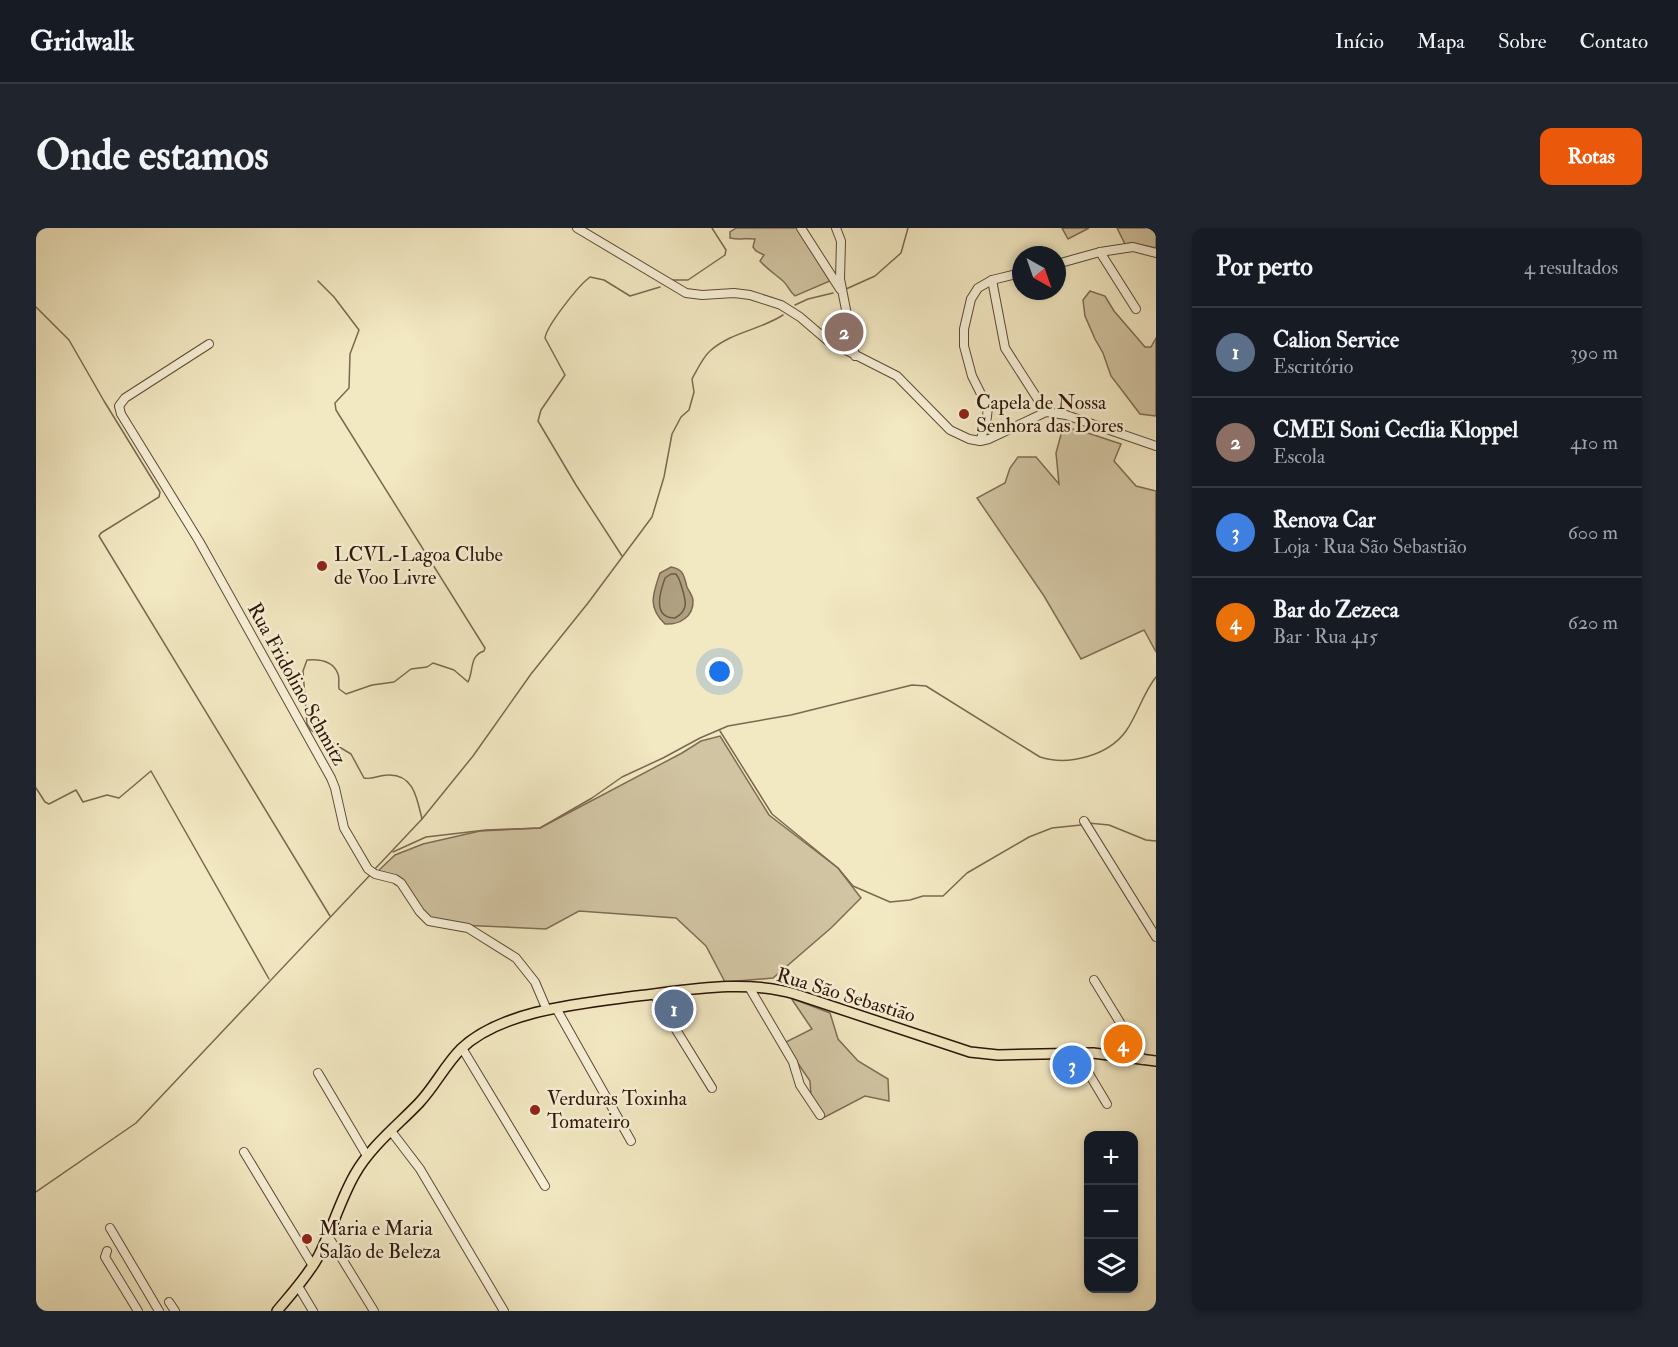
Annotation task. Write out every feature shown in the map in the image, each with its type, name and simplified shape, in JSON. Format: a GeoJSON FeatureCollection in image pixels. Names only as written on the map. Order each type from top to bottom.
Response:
{"type":"FeatureCollection","features":[{"type":"Feature","properties":{"kind":"main road","name":"Rua São Sebastião"},"geometry":{"type":"LineString","coordinates":[[277,1311],[313,1266],[353,1177],[368,1156],[427,1094],[462,1048],[493,1028],[552,1009],[652,995],[749,987],[787,992],[970,1052],[998,1055],[1076,1052],[1110,1054],[1156,1061]]}},
{"type":"Feature","properties":{"kind":"street"},"geometry":{"type":"LineString","coordinates":[[577,228],[686,293],[750,295],[781,305],[800,317],[828,341],[903,380],[950,430],[969,439],[980,441],[989,439],[1046,412],[1066,415],[1156,446]]}},
{"type":"Feature","properties":{"kind":"street"},"geometry":{"type":"LineString","coordinates":[[801,228],[842,293]]}},
{"type":"Feature","properties":{"kind":"street"},"geometry":{"type":"LineString","coordinates":[[836,228],[841,241],[842,293],[855,356]]}},
{"type":"Feature","properties":{"kind":"street"},"geometry":{"type":"LineString","coordinates":[[1066,261],[1100,252],[1133,247],[1156,253]]}},
{"type":"Feature","properties":{"kind":"street"},"geometry":{"type":"LineString","coordinates":[[1100,252],[1136,309]]}},
{"type":"Feature","properties":{"kind":"street"},"geometry":{"type":"LineString","coordinates":[[980,441],[986,424],[988,408],[972,376],[964,346],[964,332],[973,294],[978,288],[992,280],[1012,275]]}},
{"type":"Feature","properties":{"kind":"street"},"geometry":{"type":"LineString","coordinates":[[992,280],[1005,348],[1046,412]]}},
{"type":"Feature","properties":{"kind":"street","name":"Rua Fridolino Schmitz"},"geometry":{"type":"LineString","coordinates":[[209,344],[125,398],[119,406],[119,411],[199,541],[331,778],[344,828],[370,871],[401,883],[420,912],[429,921],[468,928],[516,958],[552,1009],[631,1141]]}},
{"type":"Feature","properties":{"kind":"street"},"geometry":{"type":"LineString","coordinates":[[1084,821],[1156,937]]}},
{"type":"Feature","properties":{"kind":"street"},"geometry":{"type":"LineString","coordinates":[[1094,980],[1143,1060]]}},
{"type":"Feature","properties":{"kind":"street"},"geometry":{"type":"LineString","coordinates":[[749,987],[793,1062],[800,1085],[820,1115]]}},
{"type":"Feature","properties":{"kind":"street"},"geometry":{"type":"LineString","coordinates":[[652,995],[684,1051]]}},
{"type":"Feature","properties":{"kind":"street"},"geometry":{"type":"LineString","coordinates":[[652,995],[712,1088]]}},
{"type":"Feature","properties":{"kind":"street"},"geometry":{"type":"LineString","coordinates":[[462,1048],[545,1186]]}},
{"type":"Feature","properties":{"kind":"street"},"geometry":{"type":"LineString","coordinates":[[1076,1052],[1107,1104]]}},
{"type":"Feature","properties":{"kind":"street"},"geometry":{"type":"LineString","coordinates":[[318,1073],[368,1156]]}},
{"type":"Feature","properties":{"kind":"street"},"geometry":{"type":"LineString","coordinates":[[392,1131],[420,1169],[504,1311]]}},
{"type":"Feature","properties":{"kind":"street"},"geometry":{"type":"LineString","coordinates":[[244,1152],[313,1266]]}},
{"type":"Feature","properties":{"kind":"street"},"geometry":{"type":"LineString","coordinates":[[110,1228],[159,1311]]}},
{"type":"Feature","properties":{"kind":"street"},"geometry":{"type":"LineString","coordinates":[[328,1236],[374,1311]]}},
{"type":"Feature","properties":{"kind":"street"},"geometry":{"type":"LineString","coordinates":[[106,1251],[105,1257],[138,1311]]}},
{"type":"Feature","properties":{"kind":"street"},"geometry":{"type":"LineString","coordinates":[[298,1286],[313,1311]]}},
{"type":"Feature","properties":{"kind":"street"},"geometry":{"type":"LineString","coordinates":[[170,1302],[175,1311]]}},
{"type":"Feature","properties":{"kind":"shaded area"},"geometry":{"type":"Polygon","coordinates":[[[736,228],[797,228],[830,281],[795,296],[785,283],[760,261],[764,255],[753,247],[755,239],[730,238],[730,232],[736,228]]]}},
{"type":"Feature","properties":{"kind":"shaded area"},"geometry":{"type":"Polygon","coordinates":[[[1062,228],[1089,228],[1068,239],[1062,228]]]}},
{"type":"Feature","properties":{"kind":"shaded area"},"geometry":{"type":"Polygon","coordinates":[[[1117,228],[1156,228],[1156,248],[1132,243],[1125,244],[1117,228]]]}},
{"type":"Feature","properties":{"kind":"shaded area"},"geometry":{"type":"Polygon","coordinates":[[[1090,291],[1105,296],[1114,311],[1145,347],[1151,347],[1156,338],[1156,416],[1140,414],[1111,376],[1103,353],[1085,316],[1083,300],[1090,291]]]}},
{"type":"Feature","properties":{"kind":"shaded area"},"geometry":{"type":"Polygon","coordinates":[[[1063,427],[1121,444],[1114,461],[1136,486],[1156,491],[1156,652],[1144,630],[1081,659],[1044,596],[977,498],[1005,483],[1010,468],[1018,457],[1036,457],[1059,484],[1056,453],[1063,427]]]}},
{"type":"Feature","properties":{"kind":"shaded area"},"geometry":{"type":"Polygon","coordinates":[[[720,736],[769,815],[838,868],[861,898],[831,928],[773,978],[725,982],[706,946],[676,918],[579,911],[546,929],[436,924],[429,921],[406,888],[378,871],[395,855],[423,844],[480,831],[540,828],[701,741],[720,736]]]}},
{"type":"Feature","properties":{"kind":"shaded area"},"geometry":{"type":"Polygon","coordinates":[[[791,998],[830,1013],[838,1039],[858,1061],[888,1079],[889,1101],[865,1096],[823,1118],[811,1096],[810,1081],[784,1043],[812,1029],[791,998]]]}},
{"type":"Feature","properties":{"kind":"water"},"geometry":{"type":"Polygon","coordinates":[[[671,567],[682,573],[693,598],[693,606],[685,619],[665,624],[656,612],[653,600],[660,573],[671,567]]]}},
{"type":"Feature","properties":{"kind":"waterway"},"geometry":{"type":"LineString","coordinates":[[671,280],[688,280],[725,255],[726,250],[712,228]]}},
{"type":"Feature","properties":{"kind":"waterway"},"geometry":{"type":"LineString","coordinates":[[846,289],[875,276],[901,253],[908,228]]}},
{"type":"Feature","properties":{"kind":"waterway"},"geometry":{"type":"LineString","coordinates":[[622,556],[538,421],[541,410],[565,375],[545,338],[551,324],[564,306],[590,277],[604,280],[630,296],[660,287]]}},
{"type":"Feature","properties":{"kind":"waterway"},"geometry":{"type":"LineString","coordinates":[[318,281],[334,297],[359,330],[350,354],[349,388],[335,403],[336,410],[485,648],[476,656],[468,682],[454,670],[433,663],[427,667],[411,669],[394,682],[372,685],[346,694],[339,689],[339,676],[333,666],[321,660],[307,660],[303,671],[307,724],[311,730],[351,754],[364,778],[388,775],[397,776],[409,783],[422,819]]}},
{"type":"Feature","properties":{"kind":"waterway"},"geometry":{"type":"LineString","coordinates":[[795,305],[808,299],[833,293]]}},
{"type":"Feature","properties":{"kind":"waterway"},"geometry":{"type":"LineString","coordinates":[[36,307],[69,340],[160,492],[159,497],[99,536],[330,916]]}},
{"type":"Feature","properties":{"kind":"waterway"},"geometry":{"type":"LineString","coordinates":[[374,870],[422,819],[473,756],[531,674],[588,603],[652,517],[664,477],[672,434],[681,417],[689,410],[694,392],[692,379],[705,357],[727,339],[783,315]]}},
{"type":"Feature","properties":{"kind":"waterway"},"geometry":{"type":"LineString","coordinates":[[393,852],[426,837],[486,830],[540,828],[592,798],[622,777],[728,726],[791,715],[912,685],[926,686],[1040,757],[1063,760],[1087,757],[1109,747],[1126,731],[1156,677]]}},
{"type":"Feature","properties":{"kind":"waterway"},"geometry":{"type":"LineString","coordinates":[[720,731],[772,814],[838,868],[853,886],[890,902],[923,896],[943,896],[967,873],[1029,837],[1052,828],[1081,825]]}},
{"type":"Feature","properties":{"kind":"waterway"},"geometry":{"type":"LineString","coordinates":[[36,788],[45,802],[49,804],[76,790],[83,802],[107,795],[119,798],[151,771],[269,979]]}},
{"type":"Feature","properties":{"kind":"waterway"},"geometry":{"type":"LineString","coordinates":[[1088,823],[1109,825],[1146,840],[1156,841]]}},
{"type":"Feature","properties":{"kind":"waterway"},"geometry":{"type":"LineString","coordinates":[[36,1192],[136,1123],[371,874]]}},
{"type":"Feature","properties":{"kind":"place","name":"CMEI Soni Cecília Kloppel"},"geometry":{"type":"Point","coordinates":[844,332]}},
{"type":"Feature","properties":{"kind":"place","name":"Capela de Nossa Senhora das Dores"},"geometry":{"type":"Point","coordinates":[964,414]}},
{"type":"Feature","properties":{"kind":"place","name":"LCVL-Lagoa Clube de Voo Livre"},"geometry":{"type":"Point","coordinates":[322,566]}},
{"type":"Feature","properties":{"kind":"place","name":"Calion Service"},"geometry":{"type":"Point","coordinates":[674,1009]}},
{"type":"Feature","properties":{"kind":"place","name":"Bar do Zezeca"},"geometry":{"type":"Point","coordinates":[1123,1044]}},
{"type":"Feature","properties":{"kind":"place","name":"Renova Car"},"geometry":{"type":"Point","coordinates":[1072,1065]}},
{"type":"Feature","properties":{"kind":"place","name":"Verduras Toxinha Tomateiro"},"geometry":{"type":"Point","coordinates":[535,1110]}},
{"type":"Feature","properties":{"kind":"place","name":"Maria e Maria Salão de Beleza"},"geometry":{"type":"Point","coordinates":[307,1239]}}]}
